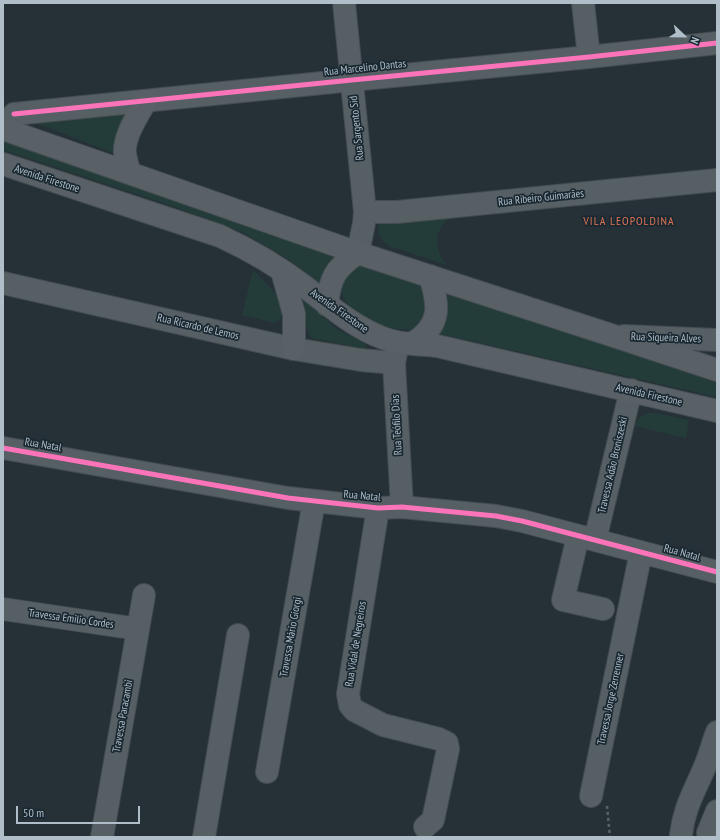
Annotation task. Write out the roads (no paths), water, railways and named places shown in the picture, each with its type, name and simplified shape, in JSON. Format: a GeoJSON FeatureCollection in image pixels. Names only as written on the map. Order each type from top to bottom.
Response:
{"type":"FeatureCollection","features":[{"type":"Feature","properties":{"kind":"main road"},"geometry":{"type":"LineString","coordinates":[[129,172],[125,152],[127,140],[133,124],[146,101]]}},
{"type":"Feature","properties":{"kind":"main road"},"geometry":{"type":"LineString","coordinates":[[9,122],[129,172],[358,253],[717,370]]}},
{"type":"Feature","properties":{"kind":"main road","name":"Avenida Firestone"},"geometry":{"type":"LineString","coordinates":[[3,164],[220,236],[258,256],[282,271],[362,329],[402,349],[437,346],[717,411]]}},
{"type":"Feature","properties":{"kind":"main road"},"geometry":{"type":"LineString","coordinates":[[327,305],[329,290],[334,276],[344,262],[358,253]]}},
{"type":"Feature","properties":{"kind":"main road"},"geometry":{"type":"LineString","coordinates":[[282,271],[294,314],[294,349]]}},
{"type":"Feature","properties":{"kind":"main road"},"geometry":{"type":"LineString","coordinates":[[402,349],[423,337],[431,328],[438,306],[430,276]]}},
{"type":"Feature","properties":{"kind":"street","name":"Rua Sargento Sid"},"geometry":{"type":"LineString","coordinates":[[344,3],[365,212],[358,253]]}},
{"type":"Feature","properties":{"kind":"street"},"geometry":{"type":"LineString","coordinates":[[583,3],[589,57]]}},
{"type":"Feature","properties":{"kind":"street","name":"Rua Marcelino Dantas"},"geometry":{"type":"LineString","coordinates":[[9,122],[146,101],[717,43]]}},
{"type":"Feature","properties":{"kind":"street","name":"Rua Ribeiro Guimarães"},"geometry":{"type":"LineString","coordinates":[[365,212],[397,212],[717,180]]}},
{"type":"Feature","properties":{"kind":"street","name":"Rua Ricardo de Lemos"},"geometry":{"type":"LineString","coordinates":[[3,283],[294,349],[361,360],[402,349]]}},
{"type":"Feature","properties":{"kind":"street","name":"Rua Siqueira Alves"},"geometry":{"type":"LineString","coordinates":[[614,336],[717,340]]}},
{"type":"Feature","properties":{"kind":"street","name":"Rua Teófilo Dias"},"geometry":{"type":"LineString","coordinates":[[402,349],[402,507]]}},
{"type":"Feature","properties":{"kind":"street","name":"Travessa Adão Broniszeski"},"geometry":{"type":"LineString","coordinates":[[603,609],[563,600],[587,538],[631,390]]}},
{"type":"Feature","properties":{"kind":"street","name":"Rua Natal"},"geometry":{"type":"LineString","coordinates":[[3,448],[314,501],[378,508],[402,507],[496,516],[522,521],[717,572]]}},
{"type":"Feature","properties":{"kind":"street","name":"Travessa Mário Giorgi"},"geometry":{"type":"LineString","coordinates":[[267,772],[314,501]]}},
{"type":"Feature","properties":{"kind":"street","name":"Rua Vidal de Negreiros"},"geometry":{"type":"LineString","coordinates":[[378,508],[348,700],[354,710],[383,725],[440,739],[448,743],[433,820],[425,827]]}},
{"type":"Feature","properties":{"kind":"street","name":"Travessa Jorge Zerrenner"},"geometry":{"type":"LineString","coordinates":[[591,796],[642,552]]}},
{"type":"Feature","properties":{"kind":"street","name":"Travessa Paracambi"},"geometry":{"type":"LineString","coordinates":[[102,837],[144,595]]}},
{"type":"Feature","properties":{"kind":"street","name":"Travessa Emilio Cordes"},"geometry":{"type":"LineString","coordinates":[[4,614],[138,629]]}},
{"type":"Feature","properties":{"kind":"street"},"geometry":{"type":"LineString","coordinates":[[204,837],[238,635]]}},
{"type":"Feature","properties":{"kind":"street"},"geometry":{"type":"LineString","coordinates":[[681,835],[687,806],[704,769],[717,732]]}},
{"type":"Feature","properties":{"kind":"street"},"geometry":{"type":"LineString","coordinates":[[708,833],[717,811]]}},
{"type":"Feature","properties":{"kind":"district","name":"VILA LEOPOLDINA"},"geometry":{"type":"Point","coordinates":[629,222]}}]}
